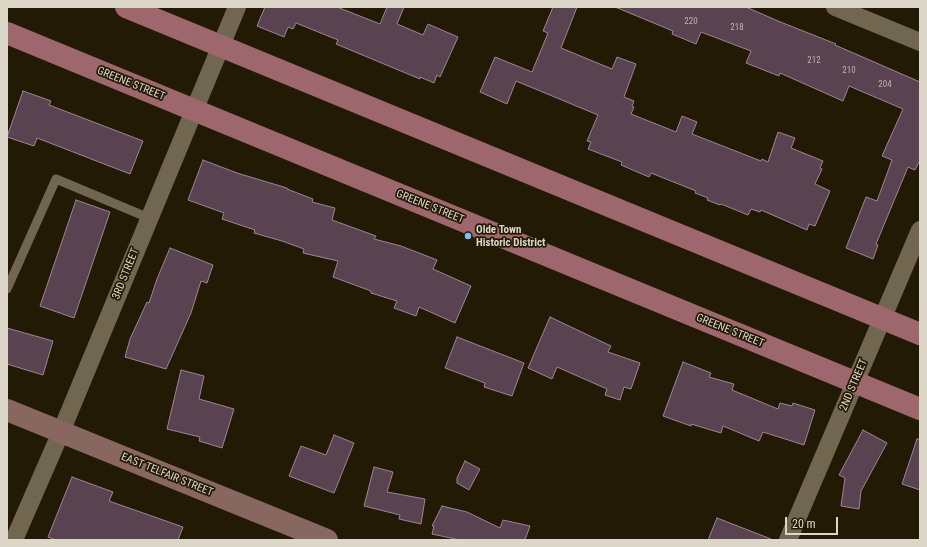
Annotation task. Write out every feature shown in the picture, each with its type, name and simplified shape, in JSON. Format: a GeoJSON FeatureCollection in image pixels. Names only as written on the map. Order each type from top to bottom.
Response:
{"type":"FeatureCollection","features":[{"type":"Feature","properties":{"kind":"main road"},"geometry":{"type":"LineString","coordinates":[[126,7],[920,334]]}},
{"type":"Feature","properties":{"kind":"main road","name":"GREENE STREET"},"geometry":{"type":"LineString","coordinates":[[7,33],[920,409]]}},
{"type":"Feature","properties":{"kind":"street","name":"3RD STREET"},"geometry":{"type":"LineString","coordinates":[[14,540],[237,7]]}},
{"type":"Feature","properties":{"kind":"street"},"geometry":{"type":"LineString","coordinates":[[836,7],[920,42]]}},
{"type":"Feature","properties":{"kind":"street","name":"2ND STREET"},"geometry":{"type":"LineString","coordinates":[[788,540],[920,230]]}},
{"type":"Feature","properties":{"kind":"street","name":"EAST TELFAIR STREET"},"geometry":{"type":"LineString","coordinates":[[7,410],[327,540]]}},
{"type":"Feature","properties":{"kind":"lane"},"geometry":{"type":"LineString","coordinates":[[7,289],[56,179],[149,218]]}},
{"type":"Feature","properties":{"kind":"building"},"geometry":{"type":"Polygon","coordinates":[[[265,7],[337,7],[380,24],[387,7],[404,7],[397,24],[423,35],[428,24],[458,37],[440,77],[437,75],[434,83],[420,77],[420,79],[336,44],[338,40],[296,23],[293,29],[288,27],[284,37],[257,26],[265,7]]]}},
{"type":"Feature","properties":{"kind":"building"},"geometry":{"type":"Polygon","coordinates":[[[553,7],[577,7],[561,48],[612,69],[617,57],[636,64],[624,97],[634,101],[632,106],[634,107],[631,114],[676,132],[682,116],[697,122],[692,134],[761,161],[762,159],[768,162],[778,132],[795,138],[791,148],[823,161],[820,168],[822,169],[815,184],[830,191],[815,226],[809,224],[807,230],[761,210],[760,212],[751,209],[748,215],[707,200],[708,198],[695,193],[696,191],[651,173],[649,177],[621,165],[622,162],[588,149],[591,142],[587,141],[598,115],[516,81],[507,104],[480,92],[495,57],[532,72],[548,33],[543,31],[553,7]]]}},
{"type":"Feature","properties":{"kind":"building"},"geometry":{"type":"Polygon","coordinates":[[[615,7],[746,7],[836,44],[835,45],[920,82],[920,160],[915,170],[908,167],[876,244],[878,245],[873,259],[846,248],[866,197],[877,201],[892,160],[882,156],[903,109],[849,86],[843,101],[780,73],[779,76],[746,63],[751,51],[701,32],[696,44],[672,34],[673,31],[615,7]]]}},
{"type":"Feature","properties":{"kind":"building"},"geometry":{"type":"Polygon","coordinates":[[[23,91],[51,101],[49,105],[143,141],[130,174],[37,138],[34,146],[7,137],[23,91]]]}},
{"type":"Feature","properties":{"kind":"building"},"geometry":{"type":"Polygon","coordinates":[[[203,160],[237,173],[287,188],[313,199],[312,202],[335,208],[332,220],[376,236],[374,239],[401,246],[437,260],[433,269],[471,286],[455,323],[419,307],[416,316],[394,308],[397,301],[371,293],[371,291],[333,277],[338,261],[303,253],[304,249],[254,233],[255,230],[222,219],[224,213],[188,200],[203,160]]]}},
{"type":"Feature","properties":{"kind":"building"},"geometry":{"type":"Polygon","coordinates":[[[76,200],[110,212],[74,318],[40,306],[76,200]]]}},
{"type":"Feature","properties":{"kind":"building"},"geometry":{"type":"Polygon","coordinates":[[[170,248],[213,265],[207,283],[201,281],[191,313],[166,369],[125,357],[130,339],[147,302],[149,303],[170,248]]]}},
{"type":"Feature","properties":{"kind":"building"},"geometry":{"type":"Polygon","coordinates":[[[550,317],[611,346],[608,352],[640,363],[631,389],[624,387],[620,400],[605,395],[607,389],[557,367],[552,379],[528,368],[550,317]]]}},
{"type":"Feature","properties":{"kind":"building"},"geometry":{"type":"Polygon","coordinates":[[[7,328],[53,341],[43,375],[7,364],[7,328]]]}},
{"type":"Feature","properties":{"kind":"building"},"geometry":{"type":"Polygon","coordinates":[[[457,337],[524,363],[512,396],[484,387],[485,383],[445,368],[457,337]]]}},
{"type":"Feature","properties":{"kind":"building"},"geometry":{"type":"Polygon","coordinates":[[[683,362],[711,373],[709,377],[734,384],[732,390],[778,409],[780,403],[792,406],[793,403],[815,410],[804,445],[763,432],[759,441],[723,426],[721,433],[691,424],[691,426],[663,416],[683,362]]]}},
{"type":"Feature","properties":{"kind":"building"},"geometry":{"type":"Polygon","coordinates":[[[181,370],[204,376],[199,399],[234,409],[222,448],[199,441],[200,437],[167,429],[181,370]]]}},
{"type":"Feature","properties":{"kind":"building"},"geometry":{"type":"Polygon","coordinates":[[[863,430],[887,443],[861,491],[859,509],[841,506],[845,478],[839,475],[863,430]]]}},
{"type":"Feature","properties":{"kind":"building"},"geometry":{"type":"Polygon","coordinates":[[[334,435],[354,443],[334,493],[289,476],[301,446],[326,455],[334,435]]]}},
{"type":"Feature","properties":{"kind":"building"},"geometry":{"type":"Polygon","coordinates":[[[917,439],[920,439],[920,490],[902,484],[917,439]]]}},
{"type":"Feature","properties":{"kind":"building"},"geometry":{"type":"Polygon","coordinates":[[[465,461],[480,469],[469,490],[457,483],[457,478],[465,461]]]}},
{"type":"Feature","properties":{"kind":"building"},"geometry":{"type":"Polygon","coordinates":[[[374,467],[393,472],[387,492],[425,499],[421,524],[399,519],[400,515],[364,506],[374,467]]]}},
{"type":"Feature","properties":{"kind":"building"},"geometry":{"type":"Polygon","coordinates":[[[72,477],[113,492],[109,501],[183,527],[178,540],[56,540],[48,537],[72,477]]]}},
{"type":"Feature","properties":{"kind":"building"},"geometry":{"type":"Polygon","coordinates":[[[442,506],[467,512],[500,528],[503,520],[530,526],[525,540],[460,540],[432,534],[434,526],[432,526],[442,506]]]}},
{"type":"Feature","properties":{"kind":"building"},"geometry":{"type":"Polygon","coordinates":[[[717,518],[771,539],[771,540],[708,540],[717,518]]]}},
{"type":"Feature","properties":{"kind":"place","name":"Olde Town Historic District"},"geometry":{"type":"Point","coordinates":[468,236]}}]}
